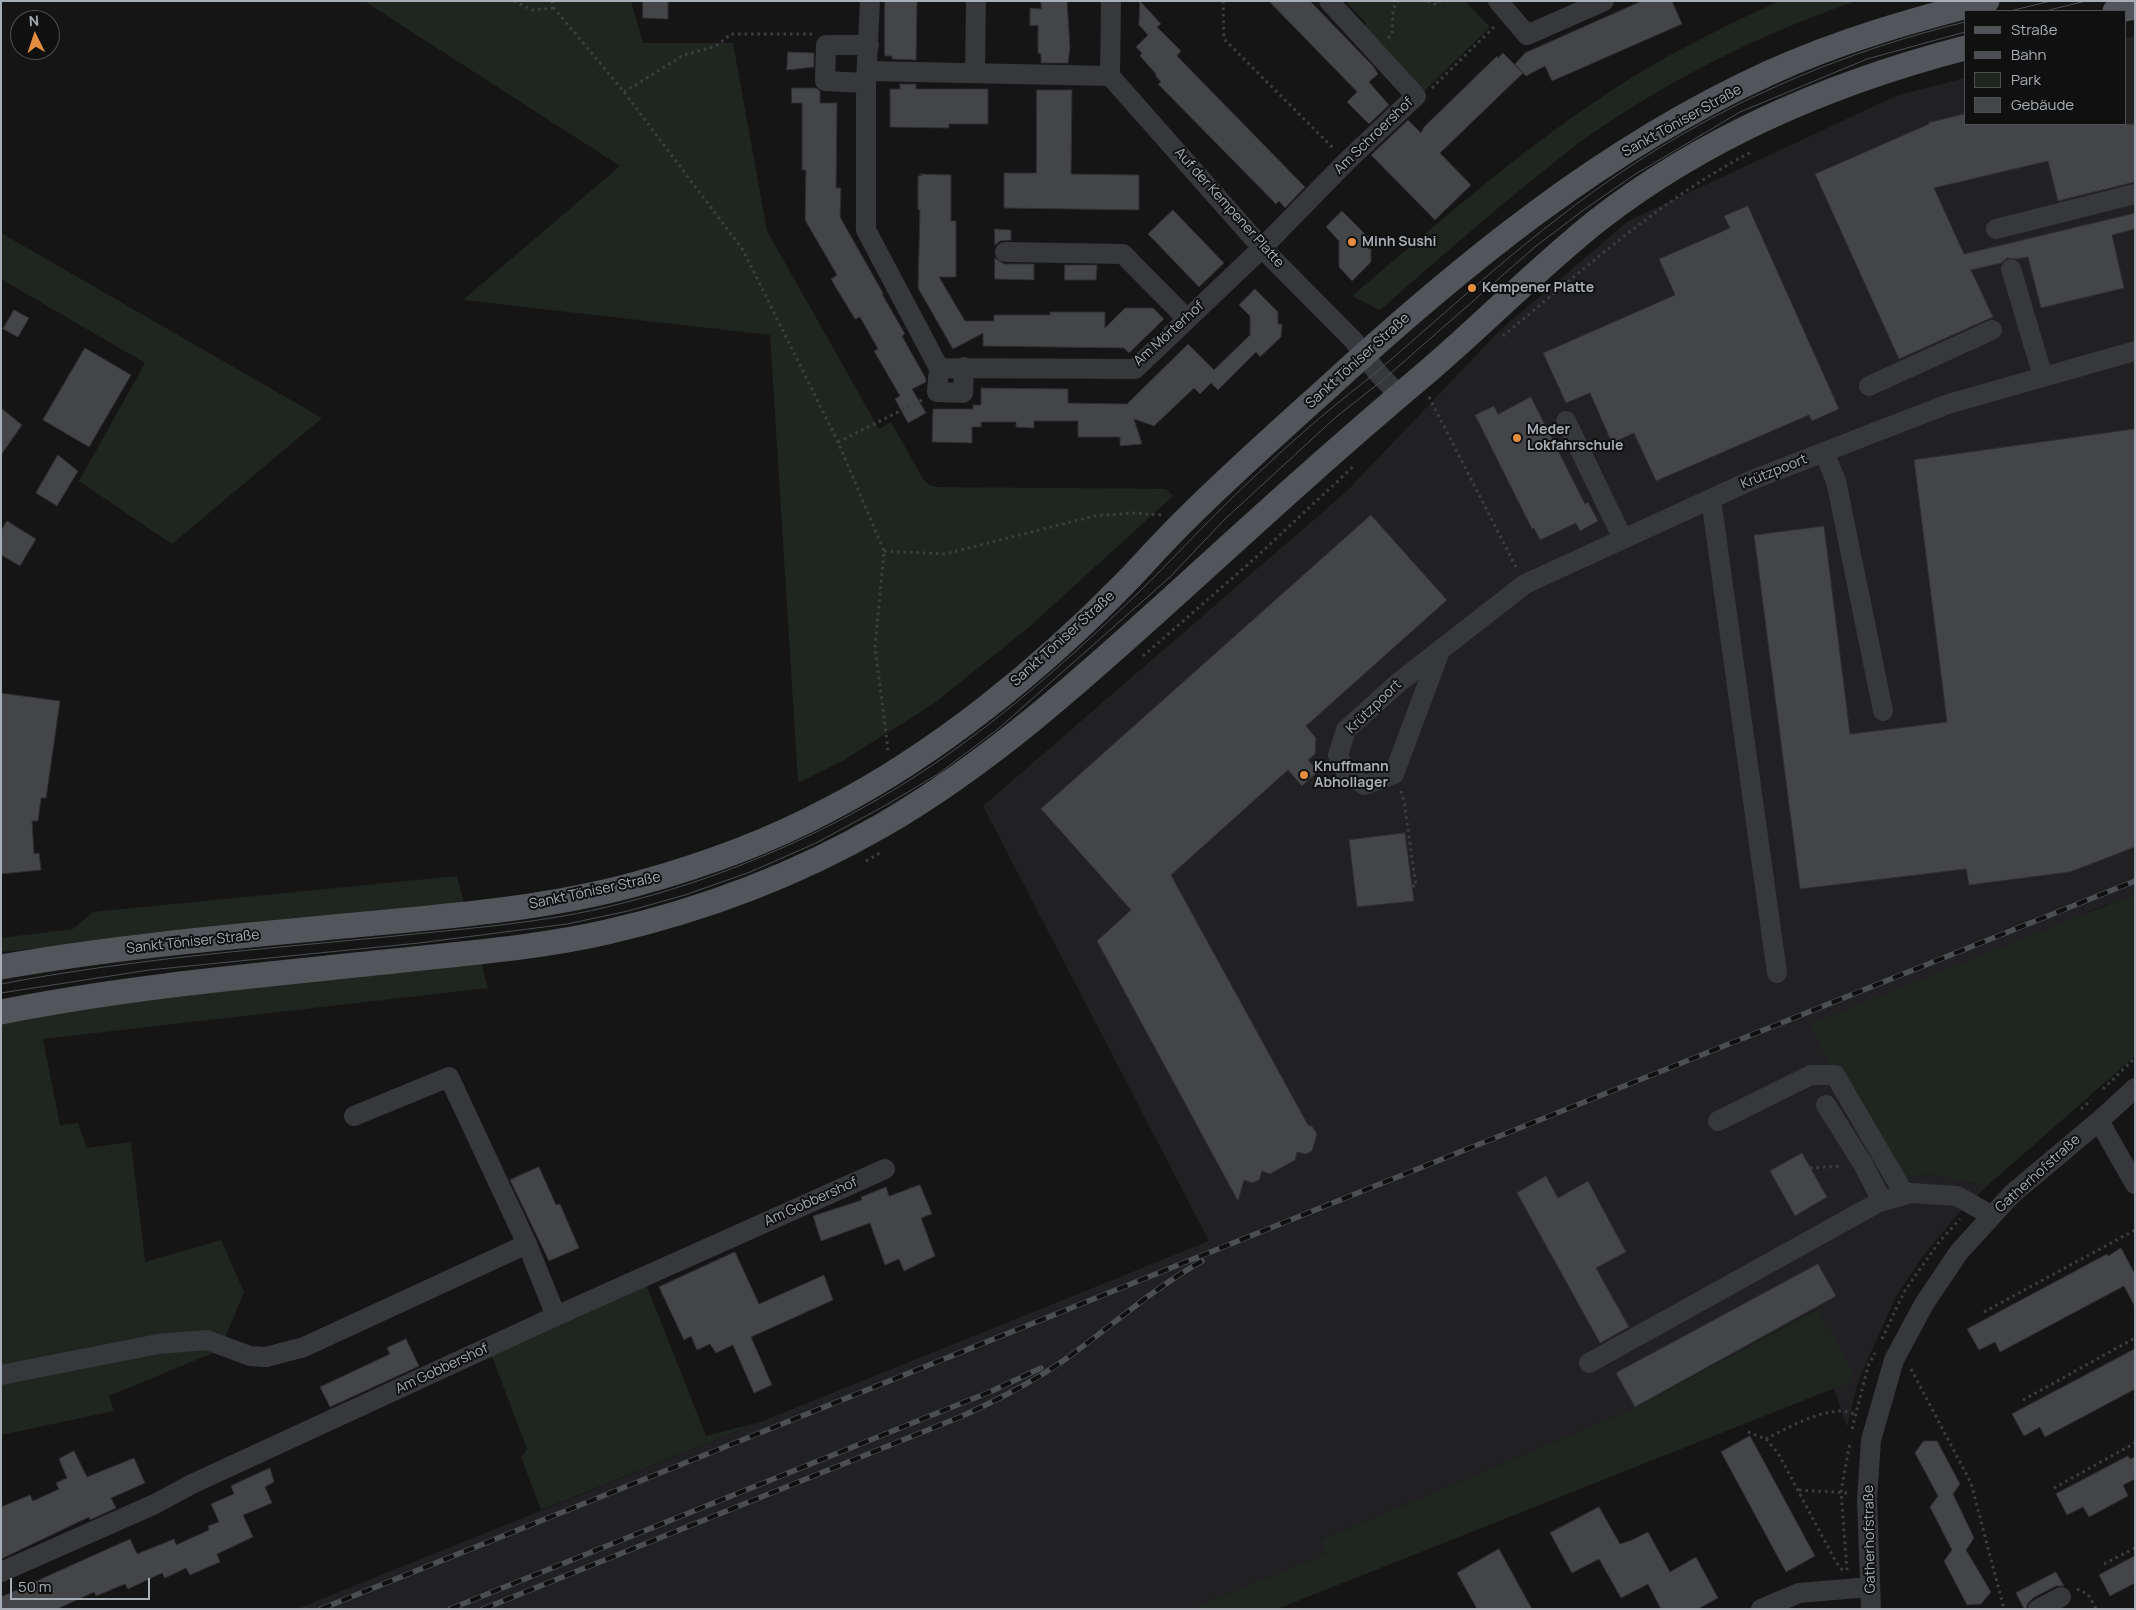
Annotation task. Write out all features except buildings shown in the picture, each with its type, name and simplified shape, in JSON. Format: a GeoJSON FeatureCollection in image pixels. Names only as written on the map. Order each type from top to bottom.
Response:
{"type":"FeatureCollection","features":[{"type":"Feature","properties":{"kind":"main road","name":"Sankt Töniser Straße"},"geometry":{"type":"LineString","coordinates":[[1,967],[61,956],[487,912],[549,903],[631,886],[704,864],[774,836],[830,810],[896,771],[983,711],[1059,645],[1124,584],[1180,524],[1384,335],[1539,208],[1665,128],[1772,71],[1904,23],[1987,1]]}},
{"type":"Feature","properties":{"kind":"main road"},"geometry":{"type":"LineString","coordinates":[[2120,10],[2135,7]]}},
{"type":"Feature","properties":{"kind":"main road"},"geometry":{"type":"LineString","coordinates":[[1,1012],[57,1001],[146,988],[495,950],[603,933],[709,904],[795,870],[875,830],[917,805],[1002,744],[1410,399],[1596,222],[1638,191],[1738,133],[1834,88],[1908,63],[1964,48]]}},
{"type":"Feature","properties":{"kind":"street"},"geometry":{"type":"LineString","coordinates":[[870,1],[866,77],[866,230],[939,368],[937,392],[963,393],[964,367]]}},
{"type":"Feature","properties":{"kind":"street"},"geometry":{"type":"LineString","coordinates":[[975,73],[976,1]]}},
{"type":"Feature","properties":{"kind":"street"},"geometry":{"type":"LineString","coordinates":[[869,45],[826,44],[825,81],[866,77],[975,73],[1110,76],[1111,1]]}},
{"type":"Feature","properties":{"kind":"street","name":"Am Schroershof"},"geometry":{"type":"LineString","coordinates":[[1262,248],[1347,161],[1416,96],[1329,1]]}},
{"type":"Feature","properties":{"kind":"street"},"geometry":{"type":"LineString","coordinates":[[1503,7],[1527,36],[1604,1]]}},
{"type":"Feature","properties":{"kind":"street","name":"Auf der Kempener Platte"},"geometry":{"type":"LineString","coordinates":[[1110,76],[1262,248],[1410,399]]}},
{"type":"Feature","properties":{"kind":"street"},"geometry":{"type":"LineString","coordinates":[[1996,229],[2135,194]]}},
{"type":"Feature","properties":{"kind":"street","name":"Am Mörterhof"},"geometry":{"type":"LineString","coordinates":[[939,368],[1135,368],[1262,248]]}},
{"type":"Feature","properties":{"kind":"street"},"geometry":{"type":"LineString","coordinates":[[1005,252],[1123,254],[1186,318]]}},
{"type":"Feature","properties":{"kind":"street"},"geometry":{"type":"LineString","coordinates":[[2011,269],[2043,377]]}},
{"type":"Feature","properties":{"kind":"street"},"geometry":{"type":"LineString","coordinates":[[1869,386],[1992,330]]}},
{"type":"Feature","properties":{"kind":"street","name":"Krützpoort"},"geometry":{"type":"LineString","coordinates":[[1440,651],[1394,774],[1365,785],[1346,773],[1338,755],[1346,730],[1398,683],[1525,584],[1752,480],[1948,404],[2135,351]]}},
{"type":"Feature","properties":{"kind":"street"},"geometry":{"type":"LineString","coordinates":[[1566,421],[1623,539]]}},
{"type":"Feature","properties":{"kind":"street"},"geometry":{"type":"LineString","coordinates":[[1824,452],[1836,481],[1883,710]]}},
{"type":"Feature","properties":{"kind":"street"},"geometry":{"type":"LineString","coordinates":[[1711,499],[1777,973]]}},
{"type":"Feature","properties":{"kind":"street"},"geometry":{"type":"LineString","coordinates":[[1718,1121],[1811,1075],[1835,1075],[1905,1195]]}},
{"type":"Feature","properties":{"kind":"street"},"geometry":{"type":"LineString","coordinates":[[354,1116],[449,1077],[527,1244],[556,1316]]}},
{"type":"Feature","properties":{"kind":"street","name":"Gatherhofstraße"},"geometry":{"type":"LineString","coordinates":[[1871,1609],[1867,1499],[1871,1440],[1894,1360],[1924,1304],[1959,1252],[2012,1194],[2135,1088]]}},
{"type":"Feature","properties":{"kind":"street"},"geometry":{"type":"LineString","coordinates":[[1826,1105],[1882,1201]]}},
{"type":"Feature","properties":{"kind":"street"},"geometry":{"type":"LineString","coordinates":[[2099,1121],[2135,1184]]}},
{"type":"Feature","properties":{"kind":"street","name":"Am Gobbershof"},"geometry":{"type":"LineString","coordinates":[[1,1572],[155,1504],[192,1484],[556,1316],[885,1169]]}},
{"type":"Feature","properties":{"kind":"street"},"geometry":{"type":"LineString","coordinates":[[1590,1363],[1882,1201],[1911,1193],[1958,1196],[1992,1216]]}},
{"type":"Feature","properties":{"kind":"street"},"geometry":{"type":"LineString","coordinates":[[1,1375],[158,1344],[207,1340],[250,1356],[266,1357],[304,1347],[527,1244]]}},
{"type":"Feature","properties":{"kind":"street"},"geometry":{"type":"LineString","coordinates":[[1761,1609],[1799,1593],[1870,1587]]}},
{"type":"Feature","properties":{"kind":"street"},"geometry":{"type":"LineString","coordinates":[[2038,1609],[2061,1597]]}},
{"type":"Feature","properties":{"kind":"path"},"geometry":{"type":"LineString","coordinates":[[514,1],[533,10],[554,8]]}},
{"type":"Feature","properties":{"kind":"path"},"geometry":{"type":"LineString","coordinates":[[552,1],[554,8],[624,92],[743,250],[838,442],[884,551],[875,647],[889,755],[896,771]]}},
{"type":"Feature","properties":{"kind":"path"},"geometry":{"type":"LineString","coordinates":[[1223,1],[1224,40],[1347,161]]}},
{"type":"Feature","properties":{"kind":"path"},"geometry":{"type":"LineString","coordinates":[[1375,50],[1392,35],[1394,9],[1398,1]]}},
{"type":"Feature","properties":{"kind":"path"},"geometry":{"type":"LineString","coordinates":[[1428,1],[1437,6],[1440,1]]}},
{"type":"Feature","properties":{"kind":"path"},"geometry":{"type":"LineString","coordinates":[[1416,96],[1426,95],[1503,7]]}},
{"type":"Feature","properties":{"kind":"path"},"geometry":{"type":"LineString","coordinates":[[624,92],[684,55],[716,46],[731,34],[816,34]]}},
{"type":"Feature","properties":{"kind":"path"},"geometry":{"type":"LineString","coordinates":[[1497,340],[1651,215],[1730,163],[1755,150]]}},
{"type":"Feature","properties":{"kind":"path"},"geometry":{"type":"LineString","coordinates":[[838,442],[937,392]]}},
{"type":"Feature","properties":{"kind":"path"},"geometry":{"type":"LineString","coordinates":[[1410,399],[1429,396],[1525,584]]}},
{"type":"Feature","properties":{"kind":"path"},"geometry":{"type":"LineString","coordinates":[[1140,658],[1253,560],[1359,462]]}},
{"type":"Feature","properties":{"kind":"path"},"geometry":{"type":"LineString","coordinates":[[884,551],[945,554],[1094,516],[1133,513],[1163,516],[1157,522]]}},
{"type":"Feature","properties":{"kind":"path"},"geometry":{"type":"LineString","coordinates":[[1394,774],[1404,800],[1416,886],[1412,886]]}},
{"type":"Feature","properties":{"kind":"path"},"geometry":{"type":"LineString","coordinates":[[864,862],[881,853]]}},
{"type":"Feature","properties":{"kind":"path"},"geometry":{"type":"LineString","coordinates":[[1810,1168],[1862,1164]]}},
{"type":"Feature","properties":{"kind":"path"},"geometry":{"type":"LineString","coordinates":[[1984,1312],[2135,1230]]}},
{"type":"Feature","properties":{"kind":"path"},"geometry":{"type":"LineString","coordinates":[[2023,1400],[2135,1338]]}},
{"type":"Feature","properties":{"kind":"path"},"geometry":{"type":"LineString","coordinates":[[1900,1349],[1970,1483],[2004,1609]]}},
{"type":"Feature","properties":{"kind":"path"},"geometry":{"type":"LineString","coordinates":[[1766,1439],[1798,1423],[1833,1412],[1842,1411],[1877,1420]]}},
{"type":"Feature","properties":{"kind":"path"},"geometry":{"type":"LineString","coordinates":[[1748,1432],[1766,1439],[1778,1454],[1836,1562],[1847,1575]]}},
{"type":"Feature","properties":{"kind":"path"},"geometry":{"type":"LineString","coordinates":[[2054,1488],[2135,1443]]}},
{"type":"Feature","properties":{"kind":"path"},"geometry":{"type":"LineString","coordinates":[[1798,1490],[1839,1492]]}},
{"type":"Feature","properties":{"kind":"path"},"geometry":{"type":"LineString","coordinates":[[2104,1564],[2135,1548]]}},
{"type":"Feature","properties":{"kind":"shaded area"},"geometry":{"type":"Polygon","coordinates":[[[2135,36],[2135,894],[2088,912],[1884,1181],[1931,1174],[1987,1186],[1960,1212],[1923,1256],[1895,1298],[1858,1382],[1847,1427],[1834,1388],[1850,1382],[1817,1309],[1635,1408],[1321,1540],[1326,1554],[1190,1609],[297,1609],[1209,1241],[983,806],[1347,491],[1500,330],[1628,221],[1898,95],[1964,78],[1964,125],[2126,125],[2126,38],[2135,36]]]}},
{"type":"Feature","properties":{"kind":"green space"},"geometry":{"type":"Polygon","coordinates":[[[364,1],[631,1],[643,43],[733,43],[767,231],[879,429],[891,422],[923,479],[929,485],[937,487],[1166,489],[1173,496],[1029,627],[933,704],[844,760],[798,783],[770,335],[463,300],[620,166],[364,1]]]}},
{"type":"Feature","properties":{"kind":"green space"},"geometry":{"type":"Polygon","coordinates":[[[1345,1],[1465,1],[1490,27],[1424,91],[1363,27],[1366,23],[1345,1]]]}},
{"type":"Feature","properties":{"kind":"green space"},"geometry":{"type":"Polygon","coordinates":[[[1779,1],[1856,1],[1786,28],[1718,59],[1621,114],[1578,144],[1521,189],[1380,310],[1352,296],[1492,178],[1565,122],[1641,72],[1727,26],[1779,1]]]}},
{"type":"Feature","properties":{"kind":"green space"},"geometry":{"type":"Polygon","coordinates":[[[1,233],[322,418],[172,544],[79,481],[145,363],[1,279],[1,233]]]}},
{"type":"Feature","properties":{"kind":"green space"},"geometry":{"type":"Polygon","coordinates":[[[457,876],[464,903],[1,952],[1,938],[73,929],[93,912],[457,876]]]}},
{"type":"Feature","properties":{"kind":"green space"},"geometry":{"type":"Polygon","coordinates":[[[2135,894],[2135,1056],[1987,1186],[1931,1174],[1884,1182],[1811,1024],[2135,894]]]}},
{"type":"Feature","properties":{"kind":"green space"},"geometry":{"type":"Polygon","coordinates":[[[481,962],[488,988],[43,1039],[60,1125],[78,1123],[87,1148],[131,1142],[145,1262],[221,1240],[244,1292],[220,1350],[109,1396],[114,1411],[1,1435],[1,1023],[62,1010],[481,962]]]}},
{"type":"Feature","properties":{"kind":"green space"},"geometry":{"type":"Polygon","coordinates":[[[646,1284],[706,1436],[760,1422],[541,1510],[521,1457],[527,1449],[491,1354],[646,1284]]]}},
{"type":"Feature","properties":{"kind":"green space"},"geometry":{"type":"Polygon","coordinates":[[[1818,1309],[1852,1373],[1850,1382],[1277,1609],[1190,1609],[1326,1554],[1321,1540],[1635,1408],[1818,1309]]]}},
{"type":"Feature","properties":{"kind":"tram line"},"geometry":{"type":"LineString","coordinates":[[2014,10],[2051,1]]}},
{"type":"Feature","properties":{"kind":"tram line"},"geometry":{"type":"LineString","coordinates":[[2049,10],[2086,1]]}},
{"type":"Feature","properties":{"kind":"tram line"},"geometry":{"type":"LineString","coordinates":[[1,984],[148,961],[480,927],[591,911],[653,895],[721,873],[818,831],[915,777],[1015,704],[1107,622],[1233,497],[1295,439],[1381,369],[1511,256],[1575,205],[1609,181],[1643,158],[1719,114],[1798,77],[1880,46],[1964,22]]}},
{"type":"Feature","properties":{"kind":"tram line"},"geometry":{"type":"LineString","coordinates":[[1,993],[149,970],[419,943],[567,924],[628,911],[685,895],[750,872],[816,843],[938,774],[998,729],[1170,577],[1224,520],[1336,417],[1384,379],[1536,246],[1585,209],[1634,175],[1740,112],[1867,59],[1964,32]]}},
{"type":"Feature","properties":{"kind":"railway"},"geometry":{"type":"LineString","coordinates":[[321,1609],[2135,881]]}},
{"type":"Feature","properties":{"kind":"railway"},"geometry":{"type":"LineString","coordinates":[[483,1609],[960,1417],[990,1403],[1033,1380],[1061,1362],[1152,1293],[1202,1261]]}},
{"type":"Feature","properties":{"kind":"railway"},"geometry":{"type":"LineString","coordinates":[[450,1609],[992,1391],[1041,1368]]}},
{"type":"Feature","properties":{"kind":"place","name":"Minh Sushi"},"geometry":{"type":"Point","coordinates":[1352,242]}},
{"type":"Feature","properties":{"kind":"place","name":"Kempener Platte"},"geometry":{"type":"Point","coordinates":[1472,288]}},
{"type":"Feature","properties":{"kind":"place","name":"Meder Lokfahrschule"},"geometry":{"type":"Point","coordinates":[1517,438]}},
{"type":"Feature","properties":{"kind":"place","name":"Knuffmann Abhollager"},"geometry":{"type":"Point","coordinates":[1304,775]}}]}
